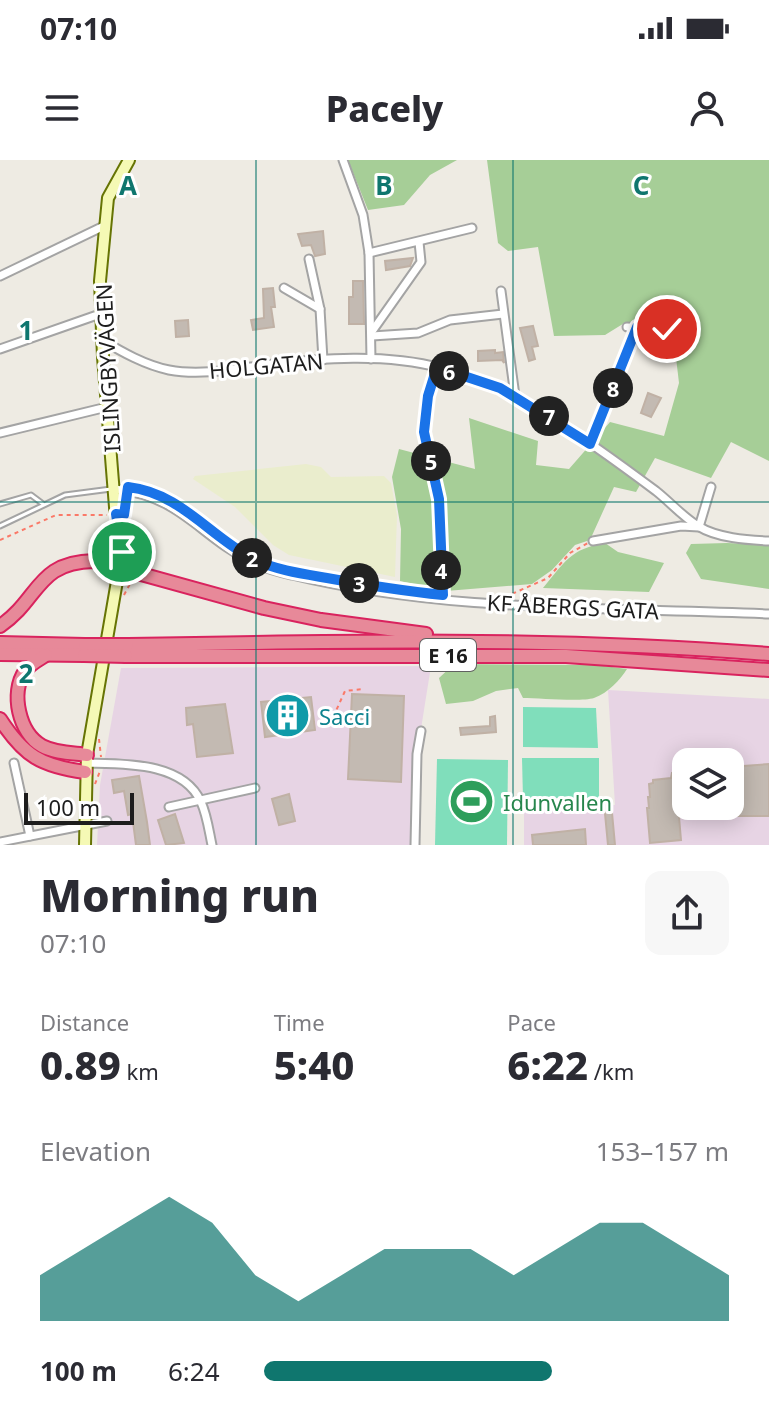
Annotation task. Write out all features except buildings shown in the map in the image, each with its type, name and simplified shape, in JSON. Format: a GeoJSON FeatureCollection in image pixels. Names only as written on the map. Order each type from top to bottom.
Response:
{"type":"FeatureCollection","features":[{"type":"Feature","properties":{"kind":"highway"},"geometry":{"type":"LineString","coordinates":[[0,626],[24,605],[41,581],[54,570],[79,561],[94,561],[264,608],[321,620],[471,640]]}},
{"type":"Feature","properties":{"kind":"highway","name":"E 16"},"geometry":{"type":"LineString","coordinates":[[126,650],[471,640],[618,644],[769,654]]}},
{"type":"Feature","properties":{"kind":"highway","name":"E 16"},"geometry":{"type":"LineString","coordinates":[[0,643],[84,650],[566,656],[769,670]]}},
{"type":"Feature","properties":{"kind":"highway","name":"E 16"},"geometry":{"type":"LineString","coordinates":[[0,654],[46,655],[84,650]]}},
{"type":"Feature","properties":{"kind":"highway"},"geometry":{"type":"LineString","coordinates":[[46,655],[29,666],[22,676],[21,718],[32,737],[44,747],[86,764]]}},
{"type":"Feature","properties":{"kind":"highway"},"geometry":{"type":"LineString","coordinates":[[0,719],[15,741],[33,757],[55,767],[86,764]]}},
{"type":"Feature","properties":{"kind":"street","name":"ISLINGBYVÄGEN"},"geometry":{"type":"LineString","coordinates":[[85,845],[86,764],[116,567],[115,489],[100,314],[104,226],[108,198],[129,160]]}},
{"type":"Feature","properties":{"kind":"street"},"geometry":{"type":"LineString","coordinates":[[343,160],[363,215],[369,253],[371,359]]}},
{"type":"Feature","properties":{"kind":"street"},"geometry":{"type":"LineString","coordinates":[[0,276],[104,226]]}},
{"type":"Feature","properties":{"kind":"street"},"geometry":{"type":"LineString","coordinates":[[369,253],[472,228]]}},
{"type":"Feature","properties":{"kind":"street"},"geometry":{"type":"LineString","coordinates":[[372,334],[421,262],[419,242]]}},
{"type":"Feature","properties":{"kind":"street"},"geometry":{"type":"LineString","coordinates":[[309,259],[320,309],[323,360]]}},
{"type":"Feature","properties":{"kind":"street"},"geometry":{"type":"LineString","coordinates":[[284,288],[320,309]]}},
{"type":"Feature","properties":{"kind":"street"},"geometry":{"type":"LineString","coordinates":[[501,291],[515,396]]}},
{"type":"Feature","properties":{"kind":"street"},"geometry":{"type":"LineString","coordinates":[[0,349],[100,314]]}},
{"type":"Feature","properties":{"kind":"street"},"geometry":{"type":"LineString","coordinates":[[372,334],[418,333],[450,320],[503,314]]}},
{"type":"Feature","properties":{"kind":"street"},"geometry":{"type":"LineString","coordinates":[[627,327],[667,329]]}},
{"type":"Feature","properties":{"kind":"street"},"geometry":{"type":"LineString","coordinates":[[590,444],[637,327]]}},
{"type":"Feature","properties":{"kind":"street","name":"HOLGATAN"},"geometry":{"type":"LineString","coordinates":[[102,340],[127,355],[169,370],[223,371],[323,360],[371,359],[437,367],[476,379],[515,396],[590,444],[699,527]]}},
{"type":"Feature","properties":{"kind":"street"},"geometry":{"type":"LineString","coordinates":[[437,367],[428,396],[424,432],[439,499],[440,567]]}},
{"type":"Feature","properties":{"kind":"street"},"geometry":{"type":"LineString","coordinates":[[0,433],[107,407]]}},
{"type":"Feature","properties":{"kind":"street"},"geometry":{"type":"LineString","coordinates":[[699,527],[711,487]]}},
{"type":"Feature","properties":{"kind":"street","name":"KF ÅBERGS GATA"},"geometry":{"type":"LineString","coordinates":[[115,489],[163,500],[251,562],[334,584],[477,602],[769,614]]}},
{"type":"Feature","properties":{"kind":"street","name":"HOLGATAN"},"geometry":{"type":"LineString","coordinates":[[593,541],[681,526],[699,527],[748,540],[769,541]]}},
{"type":"Feature","properties":{"kind":"street"},"geometry":{"type":"LineString","coordinates":[[415,845],[417,754],[421,731]]}},
{"type":"Feature","properties":{"kind":"street"},"geometry":{"type":"LineString","coordinates":[[14,763],[30,836]]}},
{"type":"Feature","properties":{"kind":"street"},"geometry":{"type":"LineString","coordinates":[[86,764],[123,763],[164,771],[185,783],[201,799],[212,845]]}},
{"type":"Feature","properties":{"kind":"street"},"geometry":{"type":"LineString","coordinates":[[169,807],[255,788]]}},
{"type":"Feature","properties":{"kind":"street"},"geometry":{"type":"LineString","coordinates":[[0,842],[107,821]]}},
{"type":"Feature","properties":{"kind":"lane"},"geometry":{"type":"LineString","coordinates":[[0,526],[43,504],[79,491],[115,489]]}},
{"type":"Feature","properties":{"kind":"lane"},"geometry":{"type":"LineString","coordinates":[[0,504],[31,495],[43,504]]}},
{"type":"Feature","properties":{"kind":"path"},"geometry":{"type":"LineString","coordinates":[[0,540],[56,515],[124,515],[129,490]]}},
{"type":"Feature","properties":{"kind":"path"},"geometry":{"type":"LineString","coordinates":[[517,601],[502,600],[515,591],[548,578],[570,553],[593,541]]}},
{"type":"Feature","properties":{"kind":"path"},"geometry":{"type":"LineString","coordinates":[[440,567],[443,595]]}},
{"type":"Feature","properties":{"kind":"path"},"geometry":{"type":"LineString","coordinates":[[330,724],[345,691],[364,689]]}},
{"type":"Feature","properties":{"kind":"shaded area"},"geometry":{"type":"Polygon","coordinates":[[[431,666],[417,754],[415,845],[97,845],[100,785],[121,668],[431,666]]]}},
{"type":"Feature","properties":{"kind":"shaded area"},"geometry":{"type":"Polygon","coordinates":[[[608,690],[769,699],[769,845],[524,845],[524,806],[615,805],[608,690]]]}},
{"type":"Feature","properties":{"kind":"green space"},"geometry":{"type":"Polygon","coordinates":[[[348,160],[457,160],[430,175],[404,205],[368,210],[348,160]]]}},
{"type":"Feature","properties":{"kind":"green space"},"geometry":{"type":"Polygon","coordinates":[[[487,160],[769,160],[769,461],[731,442],[711,478],[655,458],[636,492],[614,487],[590,540],[575,545],[552,570],[532,584],[446,591],[400,581],[401,529],[392,477],[399,449],[475,469],[469,418],[538,441],[536,465],[569,469],[610,422],[664,436],[679,383],[672,324],[626,322],[605,335],[554,336],[538,247],[508,251],[498,243],[487,160]]]}},
{"type":"Feature","properties":{"kind":"green space"},"geometry":{"type":"Polygon","coordinates":[[[306,464],[321,467],[331,477],[384,476],[391,483],[397,515],[395,577],[289,555],[273,545],[235,507],[193,479],[195,476],[306,464]]]}},
{"type":"Feature","properties":{"kind":"green space"},"geometry":{"type":"Polygon","coordinates":[[[605,543],[618,552],[664,563],[649,592],[543,588],[576,553],[605,543]]]}},
{"type":"Feature","properties":{"kind":"green space"},"geometry":{"type":"Polygon","coordinates":[[[691,544],[769,545],[769,589],[701,579],[686,553],[691,544]]]}},
{"type":"Feature","properties":{"kind":"green space"},"geometry":{"type":"Polygon","coordinates":[[[454,664],[596,665],[627,669],[613,686],[594,698],[523,698],[518,688],[496,691],[473,701],[446,704],[439,678],[454,664]]]}},
{"type":"Feature","properties":{"kind":"green space"},"geometry":{"type":"Polygon","coordinates":[[[523,707],[596,708],[598,748],[523,747],[523,707]]]}},
{"type":"Feature","properties":{"kind":"green space"},"geometry":{"type":"Polygon","coordinates":[[[522,758],[599,758],[599,798],[523,798],[522,758]]]}},
{"type":"Feature","properties":{"kind":"green space","name":"Idunvallen"},"geometry":{"type":"Polygon","coordinates":[[[437,759],[508,760],[507,845],[435,845],[437,759]]]}},
{"type":"Feature","properties":{"kind":"place","name":"Sacci"},"geometry":{"type":"Point","coordinates":[288,716]}},
{"type":"Feature","properties":{"kind":"place","name":"Idunvallen"},"geometry":{"type":"Point","coordinates":[472,802]}},
{"type":"Feature","properties":{"kind":"route"},"geometry":{"type":"LineString","coordinates":[[122,552],[116,514],[124,515],[128,487],[140,488],[152,491],[191,513],[255,560],[309,575],[443,595],[439,499],[424,432],[428,396],[437,367],[500,388],[590,444],[637,327],[667,329]]}}]}
